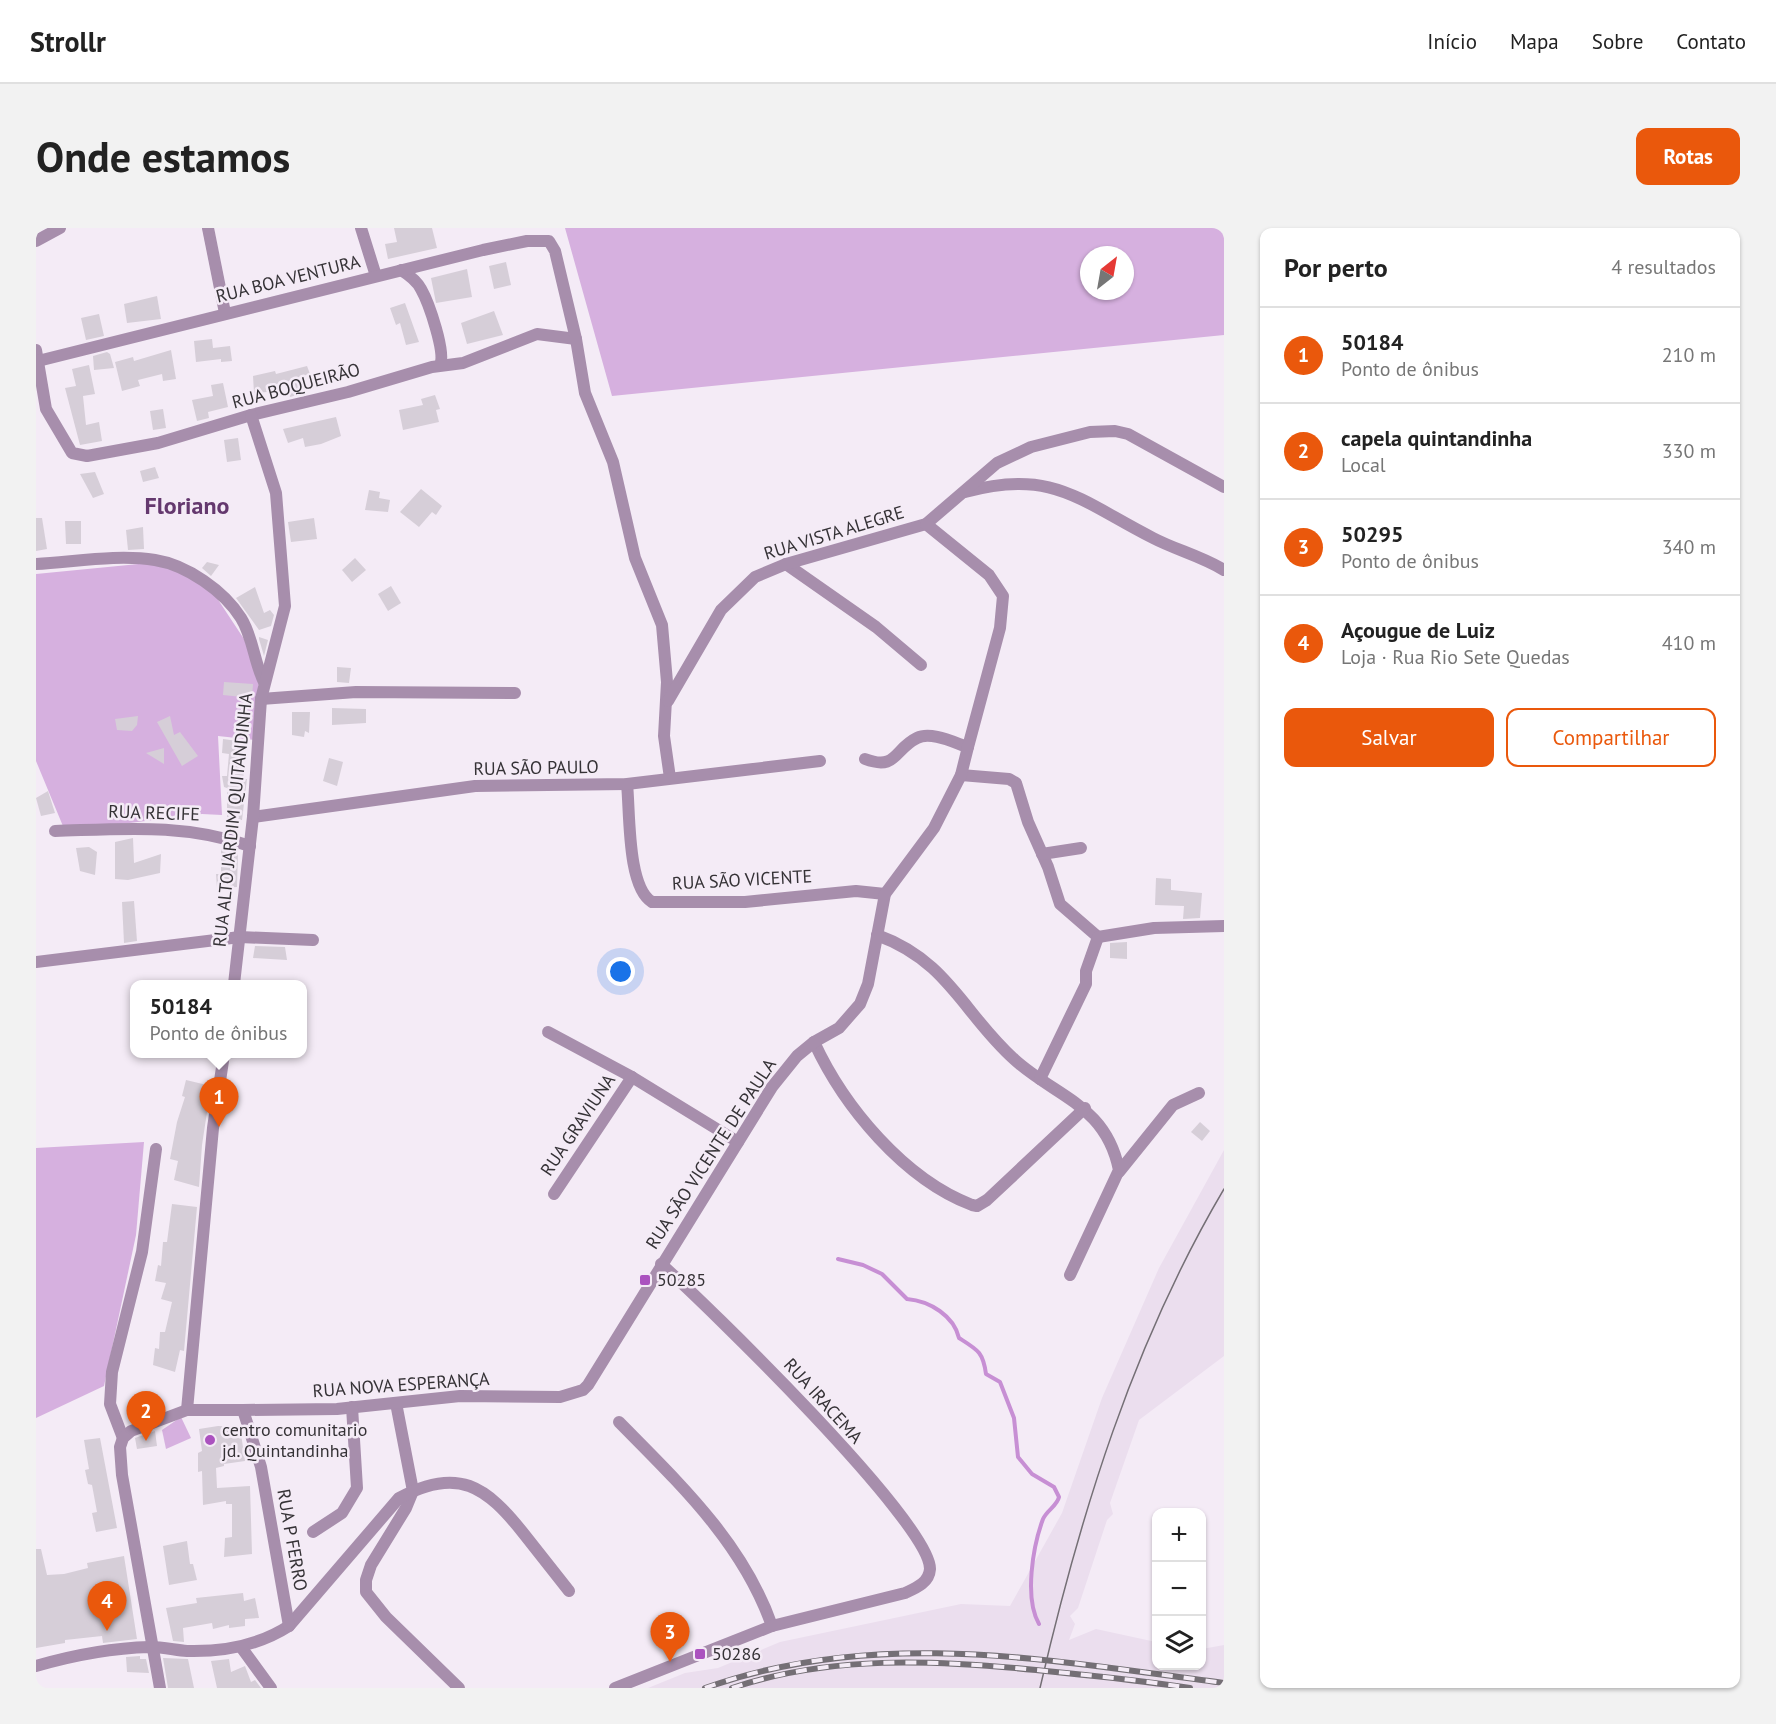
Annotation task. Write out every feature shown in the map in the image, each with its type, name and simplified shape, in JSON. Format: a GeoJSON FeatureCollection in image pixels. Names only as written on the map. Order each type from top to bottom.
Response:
{"type":"FeatureCollection","features":[{"type":"Feature","properties":{"kind":"street"},"geometry":{"type":"LineString","coordinates":[[36,241],[60,228]]}},
{"type":"Feature","properties":{"kind":"street"},"geometry":{"type":"LineString","coordinates":[[208,228],[225,313]]}},
{"type":"Feature","properties":{"kind":"street"},"geometry":{"type":"LineString","coordinates":[[361,228],[376,276]]}},
{"type":"Feature","properties":{"kind":"street","name":"RUA BOA VENTURA"},"geometry":{"type":"LineString","coordinates":[[37,355],[527,242],[549,242],[555,251],[576,339]]}},
{"type":"Feature","properties":{"kind":"street"},"geometry":{"type":"LineString","coordinates":[[401,270],[416,282],[424,296],[442,354],[440,365]]}},
{"type":"Feature","properties":{"kind":"street","name":"RUA BOQUEIRÃO"},"geometry":{"type":"LineString","coordinates":[[41,411],[72,453],[87,456],[158,443],[251,415],[348,392],[440,365],[463,363],[537,334],[576,339]]}},
{"type":"Feature","properties":{"kind":"street"},"geometry":{"type":"LineString","coordinates":[[576,339],[585,393],[613,462],[635,558],[662,625],[667,682],[664,736],[670,778]]}},
{"type":"Feature","properties":{"kind":"street"},"geometry":{"type":"LineString","coordinates":[[37,355],[41,411]]}},
{"type":"Feature","properties":{"kind":"street","name":"RUA ALTO JARDIM QUITANDINHA"},"geometry":{"type":"LineString","coordinates":[[235,980],[253,817],[261,699],[264,682],[279,640],[286,595],[279,547],[276,494],[251,415]]}},
{"type":"Feature","properties":{"kind":"street","name":"RUA VISTA ALEGRE"},"geometry":{"type":"LineString","coordinates":[[664,710],[680,677],[721,610],[755,577],[786,564],[926,524],[997,463],[1012,455],[1090,432],[1114,431],[1128,434],[1224,487]]}},
{"type":"Feature","properties":{"kind":"street"},"geometry":{"type":"LineString","coordinates":[[963,493],[1000,484],[1037,485],[1065,491],[1160,542],[1197,555],[1224,570]]}},
{"type":"Feature","properties":{"kind":"street","name":"RUA SÃO VICENTE DE PAULA"},"geometry":{"type":"LineString","coordinates":[[560,1397],[583,1390],[588,1385],[661,1264],[786,1068],[814,1042],[839,1028],[860,1004],[868,984],[885,894],[934,828],[961,775],[1000,628],[1003,596],[989,575],[926,524]]}},
{"type":"Feature","properties":{"kind":"street"},"geometry":{"type":"LineString","coordinates":[[36,564],[123,559],[156,560],[185,571],[208,584],[241,618],[264,682]]}},
{"type":"Feature","properties":{"kind":"street"},"geometry":{"type":"LineString","coordinates":[[786,564],[876,627],[921,665]]}},
{"type":"Feature","properties":{"kind":"street"},"geometry":{"type":"LineString","coordinates":[[261,699],[356,692],[515,693]]}},
{"type":"Feature","properties":{"kind":"street"},"geometry":{"type":"LineString","coordinates":[[865,759],[876,764],[888,763],[918,737],[934,736],[968,747]]}},
{"type":"Feature","properties":{"kind":"street","name":"RUA SÃO PAULO"},"geometry":{"type":"LineString","coordinates":[[253,817],[475,786],[627,784],[820,761]]}},
{"type":"Feature","properties":{"kind":"street"},"geometry":{"type":"LineString","coordinates":[[961,775],[1013,780],[1019,788],[1028,822],[1060,904],[1098,937]]}},
{"type":"Feature","properties":{"kind":"street","name":"RUA SÃO VICENTE"},"geometry":{"type":"LineString","coordinates":[[627,784],[637,880],[644,896],[652,902],[745,902],[856,891],[885,894]]}},
{"type":"Feature","properties":{"kind":"street","name":"RUA RECIFE"},"geometry":{"type":"LineString","coordinates":[[55,831],[179,830],[204,832],[250,846]]}},
{"type":"Feature","properties":{"kind":"street"},"geometry":{"type":"LineString","coordinates":[[1042,854],[1081,848]]}},
{"type":"Feature","properties":{"kind":"street"},"geometry":{"type":"LineString","coordinates":[[1098,937],[1154,928],[1224,926]]}},
{"type":"Feature","properties":{"kind":"street"},"geometry":{"type":"LineString","coordinates":[[878,935],[909,949],[925,961],[956,990],[1002,1048],[1085,1108],[1112,1149],[1119,1172]]}},
{"type":"Feature","properties":{"kind":"street"},"geometry":{"type":"LineString","coordinates":[[36,962],[240,937],[314,940]]}},
{"type":"Feature","properties":{"kind":"street"},"geometry":{"type":"LineString","coordinates":[[1041,1078],[1084,989],[1086,971],[1098,937]]}},
{"type":"Feature","properties":{"kind":"street"},"geometry":{"type":"LineString","coordinates":[[548,1032],[632,1077],[738,1142]]}},
{"type":"Feature","properties":{"kind":"street"},"geometry":{"type":"LineString","coordinates":[[814,1042],[838,1088],[879,1136],[921,1178],[972,1205],[977,1206],[987,1200],[1085,1108]]}},
{"type":"Feature","properties":{"kind":"street"},"geometry":{"type":"LineString","coordinates":[[187,1410],[213,1128],[223,1058]]}},
{"type":"Feature","properties":{"kind":"street","name":"RUA GRAVIUNA"},"geometry":{"type":"LineString","coordinates":[[554,1194],[632,1077]]}},
{"type":"Feature","properties":{"kind":"street"},"geometry":{"type":"LineString","coordinates":[[1070,1275],[1119,1172],[1173,1105],[1199,1093]]}},
{"type":"Feature","properties":{"kind":"street"},"geometry":{"type":"LineString","coordinates":[[123,1438],[110,1404],[112,1372],[142,1252],[156,1149]]}},
{"type":"Feature","properties":{"kind":"street","name":"RUA IRACEMA"},"geometry":{"type":"LineString","coordinates":[[661,1264],[749,1347],[904,1518],[928,1560],[930,1571],[926,1580],[905,1593],[772,1626]]}},
{"type":"Feature","properties":{"kind":"street","name":"RUA NOVA ESPERANÇA"},"geometry":{"type":"LineString","coordinates":[[243,1410],[352,1407],[460,1396],[560,1397]]}},
{"type":"Feature","properties":{"kind":"street"},"geometry":{"type":"LineString","coordinates":[[396,1403],[412,1491],[406,1508],[371,1565],[366,1580],[366,1592],[386,1617],[459,1688]]}},
{"type":"Feature","properties":{"kind":"street"},"geometry":{"type":"LineString","coordinates":[[313,1532],[342,1513],[357,1488],[352,1407]]}},
{"type":"Feature","properties":{"kind":"street"},"geometry":{"type":"LineString","coordinates":[[159,1688],[122,1475],[120,1447],[123,1438],[131,1431],[187,1410],[243,1410]]}},
{"type":"Feature","properties":{"kind":"street","name":"RUA P FERRO"},"geometry":{"type":"LineString","coordinates":[[243,1410],[259,1457],[289,1626]]}},
{"type":"Feature","properties":{"kind":"street"},"geometry":{"type":"LineString","coordinates":[[615,1688],[772,1626],[756,1586],[721,1532],[696,1501],[619,1422]]}},
{"type":"Feature","properties":{"kind":"street"},"geometry":{"type":"LineString","coordinates":[[36,1666],[101,1650],[153,1647],[185,1651],[241,1647],[271,1638],[289,1626],[390,1507],[412,1491],[449,1482],[480,1490],[500,1504],[569,1591]]}},
{"type":"Feature","properties":{"kind":"street"},"geometry":{"type":"LineString","coordinates":[[241,1647],[271,1688]]}},
{"type":"Feature","properties":{"kind":"shaded area"},"geometry":{"type":"Polygon","coordinates":[[[565,228],[1224,228],[1224,335],[612,396],[565,228]]]}},
{"type":"Feature","properties":{"kind":"shaded area"},"geometry":{"type":"Polygon","coordinates":[[[159,562],[209,586],[244,639],[259,678],[255,740],[218,736],[222,815],[202,814],[65,831],[36,761],[36,574],[159,562]]]}},
{"type":"Feature","properties":{"kind":"shaded area"},"geometry":{"type":"Polygon","coordinates":[[[144,1142],[136,1235],[104,1386],[36,1418],[36,1148],[144,1142]]]}},
{"type":"Feature","properties":{"kind":"shaded area"},"geometry":{"type":"Polygon","coordinates":[[[1224,1150],[1224,1356],[1139,1420],[1110,1503],[1113,1514],[1107,1520],[1078,1608],[1070,1616],[1075,1624],[1069,1640],[1096,1629],[1152,1641],[1152,1670],[1206,1670],[1206,1648],[1224,1645],[1224,1688],[648,1688],[685,1673],[718,1668],[780,1642],[961,1604],[1010,1606],[1062,1513],[1102,1398],[1159,1268],[1224,1150]]]}},
{"type":"Feature","properties":{"kind":"shaded area"},"geometry":{"type":"Polygon","coordinates":[[[181,1417],[191,1438],[166,1449],[162,1430],[181,1417]]]}},
{"type":"Feature","properties":{"kind":"building"},"geometry":{"type":"Polygon","coordinates":[[[394,228],[432,228],[437,248],[388,259],[385,244],[397,242],[394,228]]]}},
{"type":"Feature","properties":{"kind":"building"},"geometry":{"type":"Polygon","coordinates":[[[506,262],[511,285],[494,289],[489,266],[506,262]]]}},
{"type":"Feature","properties":{"kind":"building"},"geometry":{"type":"Polygon","coordinates":[[[467,269],[472,297],[436,303],[431,278],[467,269]]]}},
{"type":"Feature","properties":{"kind":"building"},"geometry":{"type":"Polygon","coordinates":[[[157,296],[161,319],[127,323],[124,304],[157,296]]]}},
{"type":"Feature","properties":{"kind":"building"},"geometry":{"type":"Polygon","coordinates":[[[405,303],[419,342],[406,345],[400,323],[396,325],[390,308],[405,303]]]}},
{"type":"Feature","properties":{"kind":"building"},"geometry":{"type":"Polygon","coordinates":[[[494,311],[503,335],[467,344],[461,323],[494,311]]]}},
{"type":"Feature","properties":{"kind":"building"},"geometry":{"type":"Polygon","coordinates":[[[99,314],[104,336],[86,340],[81,318],[99,314]]]}},
{"type":"Feature","properties":{"kind":"building"},"geometry":{"type":"Polygon","coordinates":[[[212,339],[213,348],[230,346],[232,361],[221,362],[221,359],[196,362],[194,341],[212,339]]]}},
{"type":"Feature","properties":{"kind":"building"},"geometry":{"type":"Polygon","coordinates":[[[171,350],[176,379],[163,381],[162,374],[138,380],[140,386],[122,391],[115,362],[133,357],[134,361],[171,350]]]}},
{"type":"Feature","properties":{"kind":"building"},"geometry":{"type":"Polygon","coordinates":[[[107,352],[110,354],[114,368],[94,370],[93,356],[107,352]]]}},
{"type":"Feature","properties":{"kind":"building"},"geometry":{"type":"Polygon","coordinates":[[[89,365],[95,394],[83,396],[86,425],[99,422],[102,441],[80,445],[65,388],[76,386],[72,369],[89,365]]]}},
{"type":"Feature","properties":{"kind":"building"},"geometry":{"type":"Polygon","coordinates":[[[307,366],[310,374],[299,377],[304,393],[290,397],[286,382],[266,389],[267,392],[254,393],[253,376],[275,371],[276,374],[307,366]]]}},
{"type":"Feature","properties":{"kind":"building"},"geometry":{"type":"Polygon","coordinates":[[[223,383],[228,407],[208,412],[209,418],[197,421],[192,400],[213,396],[211,385],[223,383]]]}},
{"type":"Feature","properties":{"kind":"building"},"geometry":{"type":"Polygon","coordinates":[[[435,395],[440,409],[436,410],[439,422],[403,430],[399,410],[423,405],[421,399],[435,395]]]}},
{"type":"Feature","properties":{"kind":"building"},"geometry":{"type":"Polygon","coordinates":[[[163,409],[166,428],[153,430],[150,411],[163,409]]]}},
{"type":"Feature","properties":{"kind":"building"},"geometry":{"type":"Polygon","coordinates":[[[336,417],[341,436],[321,444],[305,447],[303,438],[288,443],[283,429],[336,417]]]}},
{"type":"Feature","properties":{"kind":"building"},"geometry":{"type":"Polygon","coordinates":[[[238,438],[241,460],[227,462],[224,440],[238,438]]]}},
{"type":"Feature","properties":{"kind":"building"},"geometry":{"type":"Polygon","coordinates":[[[155,467],[159,478],[143,482],[140,471],[155,467]]]}},
{"type":"Feature","properties":{"kind":"building"},"geometry":{"type":"Polygon","coordinates":[[[95,472],[104,494],[93,498],[80,474],[95,472]]]}},
{"type":"Feature","properties":{"kind":"building"},"geometry":{"type":"Polygon","coordinates":[[[421,489],[442,506],[436,515],[432,512],[419,527],[400,512],[421,489]]]}},
{"type":"Feature","properties":{"kind":"building"},"geometry":{"type":"Polygon","coordinates":[[[369,490],[380,492],[379,498],[390,500],[388,512],[365,510],[369,490]]]}},
{"type":"Feature","properties":{"kind":"building"},"geometry":{"type":"Polygon","coordinates":[[[36,518],[42,518],[47,549],[36,551],[36,518]]]}},
{"type":"Feature","properties":{"kind":"building"},"geometry":{"type":"Polygon","coordinates":[[[314,518],[317,539],[291,542],[288,522],[314,518]]]}},
{"type":"Feature","properties":{"kind":"building"},"geometry":{"type":"Polygon","coordinates":[[[65,521],[81,521],[81,544],[66,544],[65,521]]]}},
{"type":"Feature","properties":{"kind":"building"},"geometry":{"type":"Polygon","coordinates":[[[143,527],[144,549],[128,550],[126,530],[143,527]]]}},
{"type":"Feature","properties":{"kind":"building"},"geometry":{"type":"Polygon","coordinates":[[[355,558],[366,570],[352,582],[342,570],[355,558]]]}},
{"type":"Feature","properties":{"kind":"building"},"geometry":{"type":"Polygon","coordinates":[[[207,562],[219,565],[211,576],[202,568],[207,562]]]}},
{"type":"Feature","properties":{"kind":"building"},"geometry":{"type":"Polygon","coordinates":[[[391,586],[401,603],[388,611],[378,594],[391,586]]]}},
{"type":"Feature","properties":{"kind":"building"},"geometry":{"type":"Polygon","coordinates":[[[255,587],[264,613],[270,610],[274,615],[271,626],[259,630],[236,598],[255,587]]]}},
{"type":"Feature","properties":{"kind":"building"},"geometry":{"type":"Polygon","coordinates":[[[259,637],[268,640],[264,656],[259,639],[259,637]]]}},
{"type":"Feature","properties":{"kind":"building"},"geometry":{"type":"Polygon","coordinates":[[[337,667],[351,668],[349,683],[337,682],[337,667]]]}},
{"type":"Feature","properties":{"kind":"building"},"geometry":{"type":"Polygon","coordinates":[[[224,682],[253,684],[252,698],[223,695],[224,682]]]}},
{"type":"Feature","properties":{"kind":"building"},"geometry":{"type":"Polygon","coordinates":[[[332,708],[366,709],[366,723],[332,725],[332,708]]]}},
{"type":"Feature","properties":{"kind":"building"},"geometry":{"type":"Polygon","coordinates":[[[292,712],[310,712],[309,733],[305,731],[304,737],[292,735],[292,712]]]}},
{"type":"Feature","properties":{"kind":"building"},"geometry":{"type":"Polygon","coordinates":[[[138,716],[137,725],[132,731],[117,730],[115,719],[138,716]]]}},
{"type":"Feature","properties":{"kind":"building"},"geometry":{"type":"Polygon","coordinates":[[[170,716],[174,735],[180,732],[198,756],[182,766],[157,722],[170,716]]]}},
{"type":"Feature","properties":{"kind":"building"},"geometry":{"type":"Polygon","coordinates":[[[223,739],[245,742],[241,764],[245,765],[243,779],[247,779],[242,820],[227,821],[227,788],[224,787],[222,776],[227,776],[229,754],[222,753],[223,739]]]}},
{"type":"Feature","properties":{"kind":"building"},"geometry":{"type":"Polygon","coordinates":[[[164,748],[164,764],[146,753],[164,748]]]}},
{"type":"Feature","properties":{"kind":"building"},"geometry":{"type":"Polygon","coordinates":[[[329,758],[343,762],[337,786],[323,781],[329,758]]]}},
{"type":"Feature","properties":{"kind":"building"},"geometry":{"type":"Polygon","coordinates":[[[48,791],[55,813],[41,816],[36,798],[48,791]]]}},
{"type":"Feature","properties":{"kind":"building"},"geometry":{"type":"Polygon","coordinates":[[[133,838],[134,863],[161,854],[160,873],[128,880],[115,879],[115,842],[133,838]]]}},
{"type":"Feature","properties":{"kind":"building"},"geometry":{"type":"Polygon","coordinates":[[[221,846],[238,851],[237,887],[217,888],[216,874],[221,874],[221,846]]]}},
{"type":"Feature","properties":{"kind":"building"},"geometry":{"type":"Polygon","coordinates":[[[89,847],[97,852],[95,875],[80,871],[76,848],[89,847]]]}},
{"type":"Feature","properties":{"kind":"building"},"geometry":{"type":"Polygon","coordinates":[[[1156,878],[1171,879],[1171,890],[1202,893],[1200,918],[1183,919],[1184,906],[1155,905],[1156,878]]]}},
{"type":"Feature","properties":{"kind":"building"},"geometry":{"type":"Polygon","coordinates":[[[134,901],[137,941],[124,943],[122,902],[134,901]]]}},
{"type":"Feature","properties":{"kind":"building"},"geometry":{"type":"Polygon","coordinates":[[[1127,942],[1127,959],[1110,958],[1110,943],[1127,942]]]}},
{"type":"Feature","properties":{"kind":"building"},"geometry":{"type":"Polygon","coordinates":[[[255,946],[285,947],[287,960],[253,958],[255,946]]]}},
{"type":"Feature","properties":{"kind":"building"},"geometry":{"type":"Polygon","coordinates":[[[186,1080],[211,1086],[202,1145],[199,1187],[174,1180],[178,1161],[170,1159],[177,1122],[185,1097],[182,1096],[186,1080]]]}},
{"type":"Feature","properties":{"kind":"building"},"geometry":{"type":"Polygon","coordinates":[[[1200,1122],[1210,1131],[1202,1141],[1191,1132],[1200,1122]]]}},
{"type":"Feature","properties":{"kind":"building"},"geometry":{"type":"Polygon","coordinates":[[[172,1204],[197,1207],[184,1351],[180,1350],[175,1372],[153,1365],[155,1348],[159,1349],[160,1332],[165,1332],[172,1302],[161,1299],[166,1283],[155,1281],[158,1265],[161,1266],[163,1242],[167,1242],[172,1204]]]}},
{"type":"Feature","properties":{"kind":"building"},"geometry":{"type":"Polygon","coordinates":[[[218,1426],[240,1427],[245,1461],[224,1464],[216,1468],[217,1488],[250,1486],[252,1554],[224,1557],[225,1538],[232,1537],[232,1504],[226,1504],[226,1501],[203,1505],[202,1471],[198,1472],[198,1453],[202,1451],[199,1429],[218,1426]]]}},
{"type":"Feature","properties":{"kind":"building"},"geometry":{"type":"Polygon","coordinates":[[[155,1431],[157,1446],[137,1449],[135,1438],[155,1431]]]}},
{"type":"Feature","properties":{"kind":"building"},"geometry":{"type":"Polygon","coordinates":[[[100,1438],[117,1528],[96,1532],[92,1513],[97,1512],[92,1485],[88,1484],[85,1470],[89,1469],[84,1440],[100,1438]]]}},
{"type":"Feature","properties":{"kind":"building"},"geometry":{"type":"Polygon","coordinates":[[[187,1541],[190,1564],[193,1564],[197,1580],[169,1585],[163,1546],[187,1541]]]}},
{"type":"Feature","properties":{"kind":"building"},"geometry":{"type":"Polygon","coordinates":[[[36,1549],[41,1549],[47,1575],[64,1574],[88,1568],[87,1563],[124,1556],[137,1639],[103,1643],[102,1636],[65,1640],[65,1643],[36,1648],[36,1549]]]}},
{"type":"Feature","properties":{"kind":"building"},"geometry":{"type":"Polygon","coordinates":[[[243,1593],[244,1601],[255,1598],[259,1618],[245,1619],[245,1626],[229,1628],[229,1625],[213,1629],[212,1623],[183,1628],[184,1642],[173,1641],[166,1608],[197,1603],[196,1598],[243,1593]]]}},
{"type":"Feature","properties":{"kind":"building"},"geometry":{"type":"Polygon","coordinates":[[[140,1656],[140,1659],[146,1659],[149,1673],[127,1672],[126,1657],[140,1656]]]}},
{"type":"Feature","properties":{"kind":"building"},"geometry":{"type":"Polygon","coordinates":[[[163,1658],[188,1659],[194,1688],[168,1688],[163,1658]]]}},
{"type":"Feature","properties":{"kind":"building"},"geometry":{"type":"Polygon","coordinates":[[[229,1659],[231,1672],[245,1666],[251,1682],[255,1680],[261,1688],[217,1688],[211,1661],[229,1659]]]}},
{"type":"Feature","properties":{"kind":"waterway"},"geometry":{"type":"LineString","coordinates":[[838,1259],[863,1265],[882,1274],[907,1299],[916,1300],[940,1311],[952,1323],[959,1338],[981,1356],[986,1374],[1000,1382],[1014,1418],[1018,1457],[1032,1474],[1054,1487],[1059,1497],[1043,1519],[1033,1557],[1032,1600],[1039,1624]]}},
{"type":"Feature","properties":{"kind":"tram line"},"geometry":{"type":"LineString","coordinates":[[1040,1688],[1073,1559],[1113,1431],[1162,1308],[1224,1189]]}},
{"type":"Feature","properties":{"kind":"railway"},"geometry":{"type":"LineString","coordinates":[[705,1688],[769,1669],[834,1658],[898,1654],[963,1654],[1028,1658],[1224,1683]]}},
{"type":"Feature","properties":{"kind":"railway"},"geometry":{"type":"LineString","coordinates":[[732,1688],[769,1677],[807,1670],[883,1663],[960,1664],[1036,1670],[1190,1688]]}},
{"type":"Feature","properties":{"kind":"place","name":"50184"},"geometry":{"type":"Point","coordinates":[219,1127]}},
{"type":"Feature","properties":{"kind":"place","name":"50285"},"geometry":{"type":"Point","coordinates":[645,1280]}},
{"type":"Feature","properties":{"kind":"place","name":"centro comunitario jd. Quintandinha"},"geometry":{"type":"Point","coordinates":[210,1440]}},
{"type":"Feature","properties":{"kind":"place","name":"capela quintandinha"},"geometry":{"type":"Point","coordinates":[146,1441]}},
{"type":"Feature","properties":{"kind":"place","name":"Açougue de Luiz"},"geometry":{"type":"Point","coordinates":[107,1631]}},
{"type":"Feature","properties":{"kind":"place","name":"50286"},"geometry":{"type":"Point","coordinates":[700,1654]}},
{"type":"Feature","properties":{"kind":"place","name":"50295"},"geometry":{"type":"Point","coordinates":[670,1662]}},
{"type":"Feature","properties":{"kind":"district","name":"Floriano"},"geometry":{"type":"Point","coordinates":[187,506]}}]}
